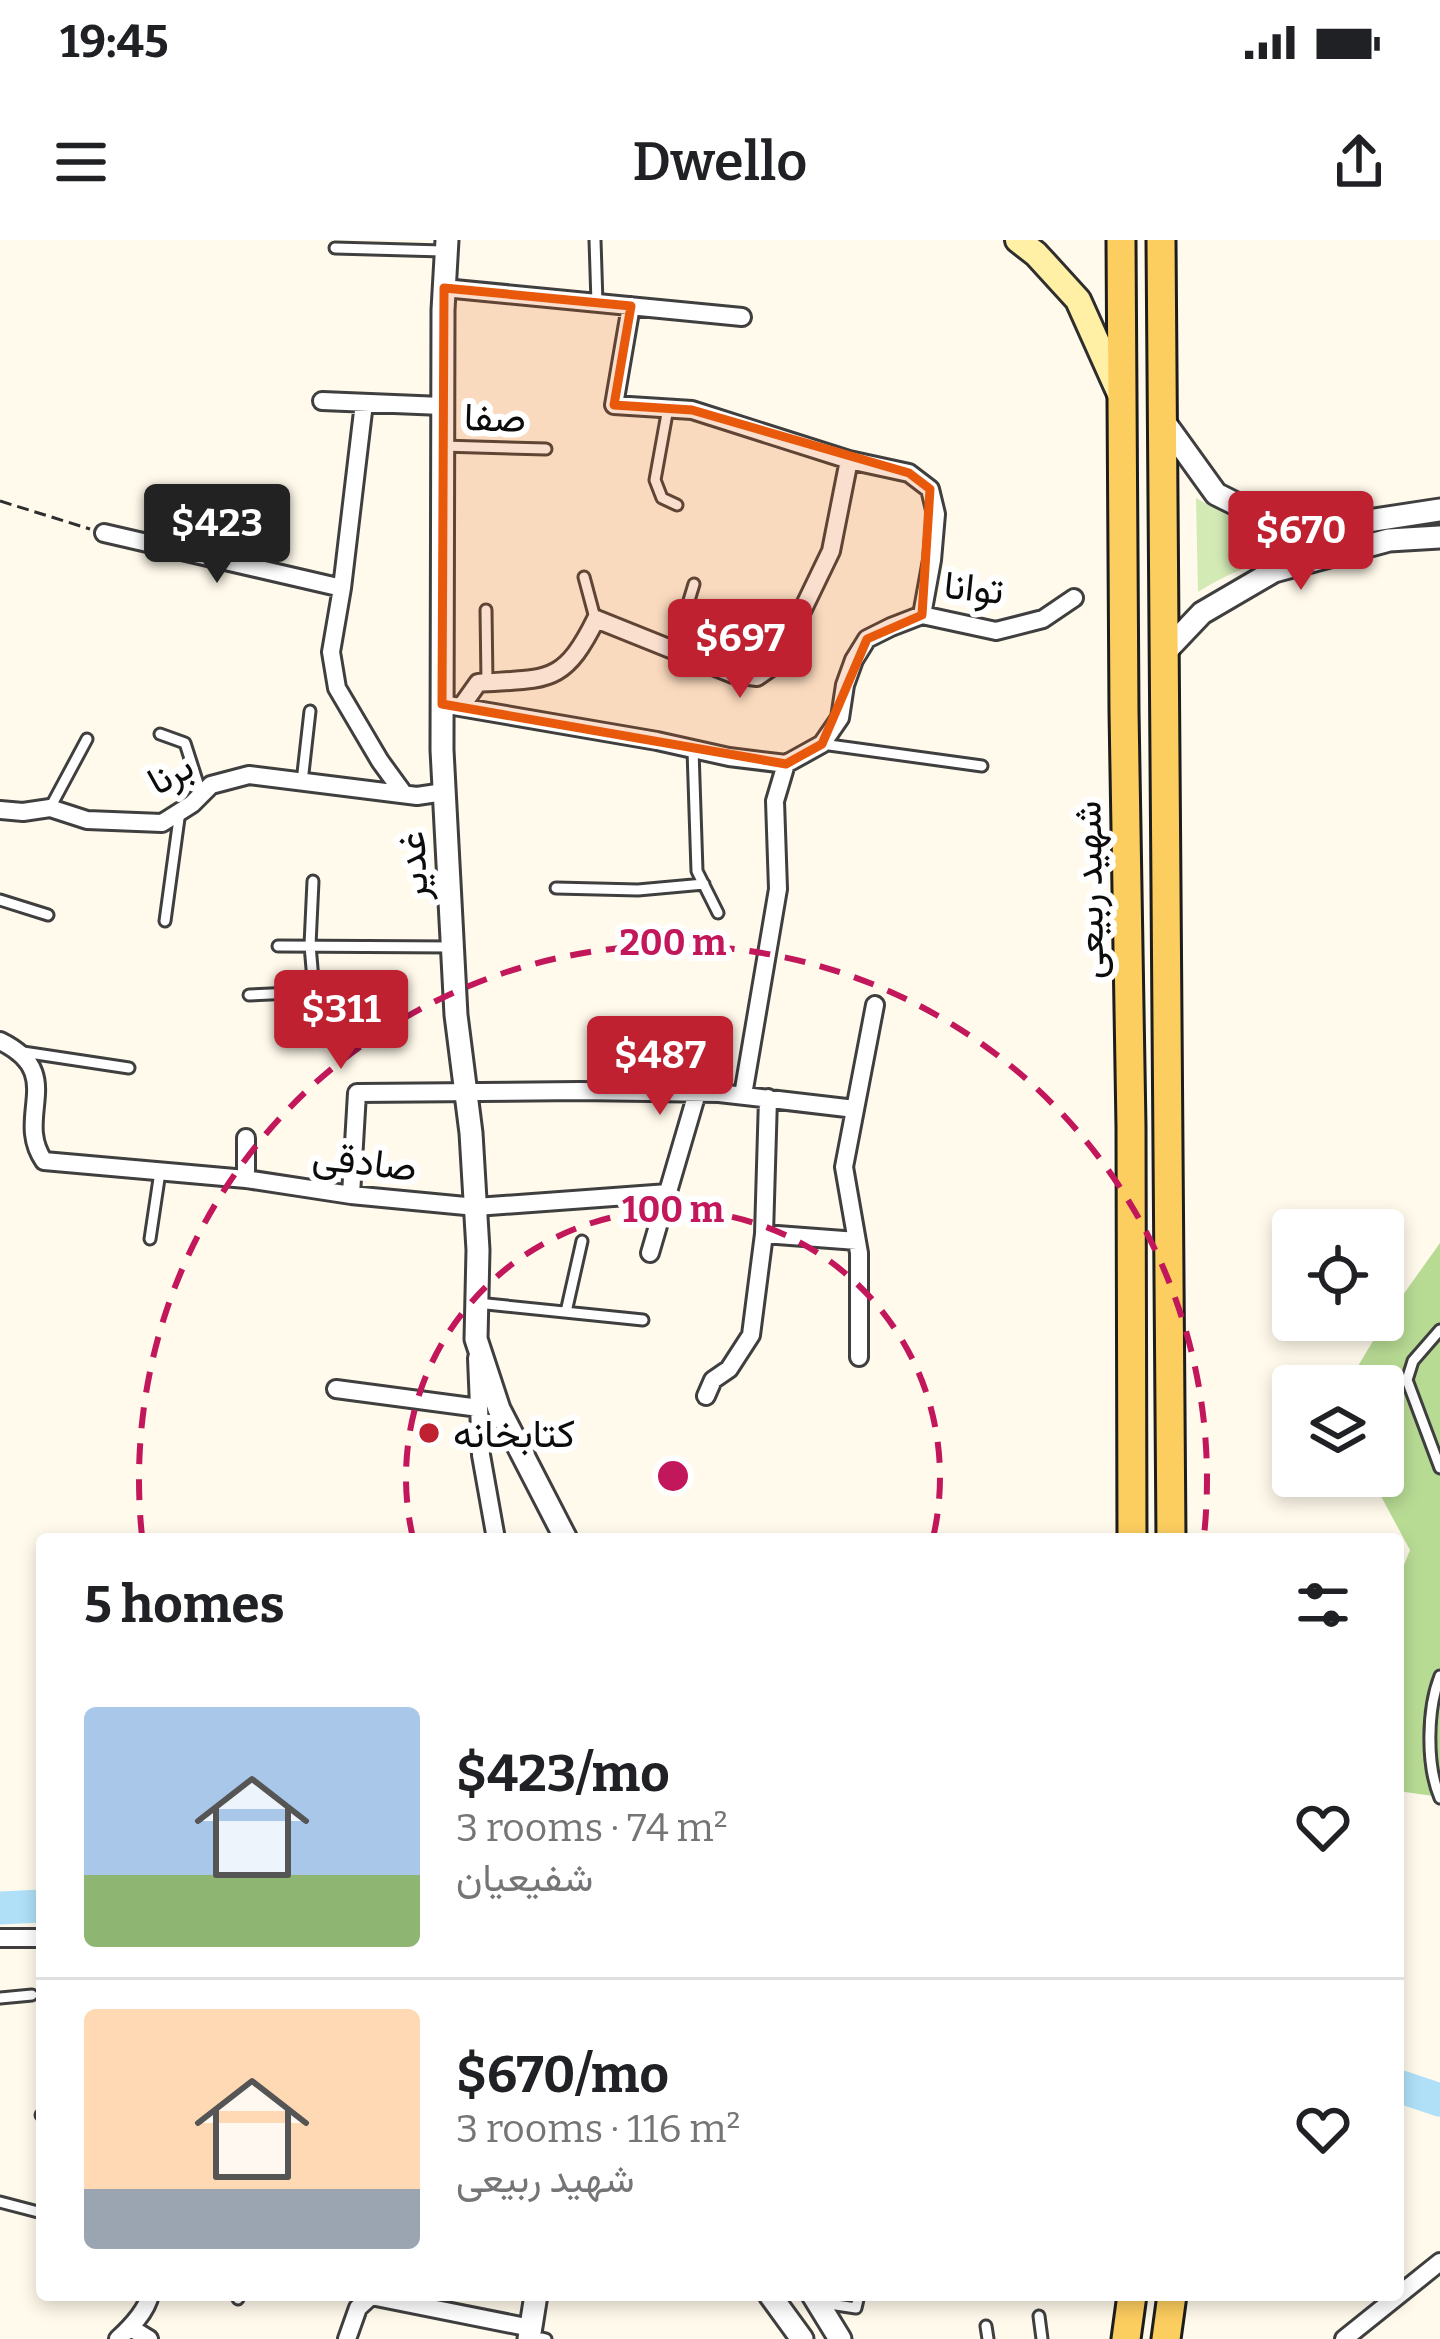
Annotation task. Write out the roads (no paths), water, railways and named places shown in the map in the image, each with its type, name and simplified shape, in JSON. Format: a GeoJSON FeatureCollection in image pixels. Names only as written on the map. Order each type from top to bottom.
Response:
{"type":"FeatureCollection","features":[{"type":"Feature","properties":{"kind":"main road"},"geometry":{"type":"LineString","coordinates":[[1018,240],[1078,300],[1121,397]]}},
{"type":"Feature","properties":{"kind":"main road","name":"شهید ربیعی"},"geometry":{"type":"LineString","coordinates":[[1121,240],[1132,1533]]}},
{"type":"Feature","properties":{"kind":"main road","name":"شهید ربیعی"},"geometry":{"type":"LineString","coordinates":[[1161,240],[1171,1533]]}},
{"type":"Feature","properties":{"kind":"main road"},"geometry":{"type":"LineString","coordinates":[[1131,1127],[1166,1129]]}},
{"type":"Feature","properties":{"kind":"main road"},"geometry":{"type":"LineString","coordinates":[[1129,1176],[1166,1178]]}},
{"type":"Feature","properties":{"kind":"main road"},"geometry":{"type":"LineString","coordinates":[[1126,2339],[1131,2301]]}},
{"type":"Feature","properties":{"kind":"main road"},"geometry":{"type":"LineString","coordinates":[[1166,2339],[1171,2301]]}},
{"type":"Feature","properties":{"kind":"street","name":"غدیر"},"geometry":{"type":"LineString","coordinates":[[447,245],[442,446],[452,705],[445,792],[456,1015],[476,1207],[476,1340],[499,1408],[563,1533]]}},
{"type":"Feature","properties":{"kind":"street"},"geometry":{"type":"LineString","coordinates":[[444,288],[742,317]]}},
{"type":"Feature","properties":{"kind":"street"},"geometry":{"type":"LineString","coordinates":[[631,306],[614,405],[692,410],[849,460],[909,473],[930,489],[936,514],[922,615]]}},
{"type":"Feature","properties":{"kind":"street"},"geometry":{"type":"LineString","coordinates":[[322,401],[442,406]]}},
{"type":"Feature","properties":{"kind":"street"},"geometry":{"type":"LineString","coordinates":[[364,403],[331,652],[338,688],[404,794]]}},
{"type":"Feature","properties":{"kind":"street"},"geometry":{"type":"LineString","coordinates":[[1162,419],[1216,494],[1265,519],[1322,528],[1440,510]]}},
{"type":"Feature","properties":{"kind":"street"},"geometry":{"type":"LineString","coordinates":[[452,705],[478,683],[560,673],[582,647],[596,619],[733,674],[757,676],[777,663],[831,551],[849,460]]}},
{"type":"Feature","properties":{"kind":"street"},"geometry":{"type":"LineString","coordinates":[[104,533],[342,588]]}},
{"type":"Feature","properties":{"kind":"street"},"geometry":{"type":"LineString","coordinates":[[1164,653],[1202,613],[1274,572],[1389,540],[1440,538]]}},
{"type":"Feature","properties":{"kind":"street","name":"توانا"},"geometry":{"type":"LineString","coordinates":[[822,744],[839,718],[854,660],[867,639],[922,615],[996,631],[1043,619],[1074,598]]}},
{"type":"Feature","properties":{"kind":"street"},"geometry":{"type":"LineString","coordinates":[[452,705],[786,764],[822,744]]}},
{"type":"Feature","properties":{"kind":"street"},"geometry":{"type":"LineString","coordinates":[[743,1095],[778,890],[775,801],[786,764]]}},
{"type":"Feature","properties":{"kind":"street","name":"برنا"},"geometry":{"type":"LineString","coordinates":[[0,810],[50,808],[87,820],[162,823],[211,785],[249,775],[417,796],[445,792]]}},
{"type":"Feature","properties":{"kind":"street"},"geometry":{"type":"LineString","coordinates":[[859,1357],[857,1241],[844,1167],[875,1005]]}},
{"type":"Feature","properties":{"kind":"street"},"geometry":{"type":"LineString","coordinates":[[0,1041],[23,1052]]}},
{"type":"Feature","properties":{"kind":"street","name":"صادقی"},"geometry":{"type":"LineString","coordinates":[[23,1052],[37,1079],[34,1146],[44,1161],[476,1207],[668,1193]]}},
{"type":"Feature","properties":{"kind":"street"},"geometry":{"type":"LineString","coordinates":[[351,1195],[357,1093],[697,1093],[855,1109]]}},
{"type":"Feature","properties":{"kind":"street"},"geometry":{"type":"LineString","coordinates":[[650,1253],[697,1093]]}},
{"type":"Feature","properties":{"kind":"street"},"geometry":{"type":"LineString","coordinates":[[706,1396],[713,1380],[729,1369],[751,1335],[764,1234],[768,1098]]}},
{"type":"Feature","properties":{"kind":"street"},"geometry":{"type":"LineString","coordinates":[[246,1138],[246,1179]]}},
{"type":"Feature","properties":{"kind":"street"},"geometry":{"type":"LineString","coordinates":[[764,1234],[857,1241]]}},
{"type":"Feature","properties":{"kind":"street"},"geometry":{"type":"LineString","coordinates":[[476,1340],[481,1455],[495,1533]]}},
{"type":"Feature","properties":{"kind":"street"},"geometry":{"type":"LineString","coordinates":[[336,1389],[479,1408]]}},
{"type":"Feature","properties":{"kind":"street"},"geometry":{"type":"LineString","coordinates":[[0,1938],[36,1938]]}},
{"type":"Feature","properties":{"kind":"street"},"geometry":{"type":"LineString","coordinates":[[1404,2291],[1440,2262]]}},
{"type":"Feature","properties":{"kind":"street"},"geometry":{"type":"LineString","coordinates":[[149,2301],[124,2333],[149,2339]]}},
{"type":"Feature","properties":{"kind":"street"},"geometry":{"type":"LineString","coordinates":[[346,2339],[366,2301]]}},
{"type":"Feature","properties":{"kind":"street"},"geometry":{"type":"LineString","coordinates":[[391,2301],[538,2337]]}},
{"type":"Feature","properties":{"kind":"street"},"geometry":{"type":"LineString","coordinates":[[536,2301],[538,2337]]}},
{"type":"Feature","properties":{"kind":"street"},"geometry":{"type":"LineString","coordinates":[[538,2337],[547,2301]]}},
{"type":"Feature","properties":{"kind":"street"},"geometry":{"type":"LineString","coordinates":[[774,2301],[802,2339]]}},
{"type":"Feature","properties":{"kind":"street"},"geometry":{"type":"LineString","coordinates":[[818,2301],[840,2339]]}},
{"type":"Feature","properties":{"kind":"street"},"geometry":{"type":"LineString","coordinates":[[1344,2339],[1391,2301]]}},
{"type":"Feature","properties":{"kind":"lane"},"geometry":{"type":"LineString","coordinates":[[595,240],[598,303]]}},
{"type":"Feature","properties":{"kind":"lane"},"geometry":{"type":"LineString","coordinates":[[335,248],[447,245]]}},
{"type":"Feature","properties":{"kind":"lane"},"geometry":{"type":"LineString","coordinates":[[668,408],[655,481],[662,498],[677,505]]}},
{"type":"Feature","properties":{"kind":"lane","name":"صفا"},"geometry":{"type":"LineString","coordinates":[[442,446],[546,449]]}},
{"type":"Feature","properties":{"kind":"lane"},"geometry":{"type":"LineString","coordinates":[[584,577],[596,619]]}},
{"type":"Feature","properties":{"kind":"lane"},"geometry":{"type":"LineString","coordinates":[[674,650],[694,584]]}},
{"type":"Feature","properties":{"kind":"lane"},"geometry":{"type":"LineString","coordinates":[[487,610],[488,682]]}},
{"type":"Feature","properties":{"kind":"lane"},"geometry":{"type":"LineString","coordinates":[[302,782],[310,711]]}},
{"type":"Feature","properties":{"kind":"lane"},"geometry":{"type":"LineString","coordinates":[[160,734],[185,743],[202,795]]}},
{"type":"Feature","properties":{"kind":"lane"},"geometry":{"type":"LineString","coordinates":[[50,808],[87,739]]}},
{"type":"Feature","properties":{"kind":"lane"},"geometry":{"type":"LineString","coordinates":[[822,744],[982,766]]}},
{"type":"Feature","properties":{"kind":"lane"},"geometry":{"type":"LineString","coordinates":[[693,748],[697,871],[718,913]]}},
{"type":"Feature","properties":{"kind":"lane"},"geometry":{"type":"LineString","coordinates":[[165,921],[180,812]]}},
{"type":"Feature","properties":{"kind":"lane"},"geometry":{"type":"LineString","coordinates":[[249,995],[314,992],[310,945],[314,881]]}},
{"type":"Feature","properties":{"kind":"lane"},"geometry":{"type":"LineString","coordinates":[[556,889],[638,890],[704,884]]}},
{"type":"Feature","properties":{"kind":"lane"},"geometry":{"type":"LineString","coordinates":[[0,900],[48,915]]}},
{"type":"Feature","properties":{"kind":"lane"},"geometry":{"type":"LineString","coordinates":[[278,946],[453,946]]}},
{"type":"Feature","properties":{"kind":"lane"},"geometry":{"type":"LineString","coordinates":[[23,1052],[128,1068]]}},
{"type":"Feature","properties":{"kind":"lane"},"geometry":{"type":"LineString","coordinates":[[150,1239],[160,1172]]}},
{"type":"Feature","properties":{"kind":"lane"},"geometry":{"type":"LineString","coordinates":[[566,1312],[582,1241]]}},
{"type":"Feature","properties":{"kind":"lane"},"geometry":{"type":"LineString","coordinates":[[477,1304],[643,1320]]}},
{"type":"Feature","properties":{"kind":"lane"},"geometry":{"type":"LineString","coordinates":[[1440,1330],[1414,1361],[1407,1380],[1440,1468]]}},
{"type":"Feature","properties":{"kind":"lane"},"geometry":{"type":"LineString","coordinates":[[1440,1676],[1431,1699],[1432,1780],[1440,1798]]}},
{"type":"Feature","properties":{"kind":"lane"},"geometry":{"type":"LineString","coordinates":[[0,1998],[32,1995]]}},
{"type":"Feature","properties":{"kind":"lane"},"geometry":{"type":"LineString","coordinates":[[0,2202],[36,2211]]}},
{"type":"Feature","properties":{"kind":"lane"},"geometry":{"type":"LineString","coordinates":[[828,2301],[856,2308],[858,2301]]}},
{"type":"Feature","properties":{"kind":"lane"},"geometry":{"type":"LineString","coordinates":[[1039,2316],[1042,2339]]}},
{"type":"Feature","properties":{"kind":"lane"},"geometry":{"type":"LineString","coordinates":[[986,2326],[988,2339]]}},
{"type":"Feature","properties":{"kind":"waterway"},"geometry":{"type":"LineString","coordinates":[[0,1908],[36,1906]]}},
{"type":"Feature","properties":{"kind":"waterway"},"geometry":{"type":"LineString","coordinates":[[1404,2088],[1440,2100]]}},
{"type":"Feature","properties":{"kind":"place","name":"کتابخانه"},"geometry":{"type":"Point","coordinates":[429,1433]}}]}
